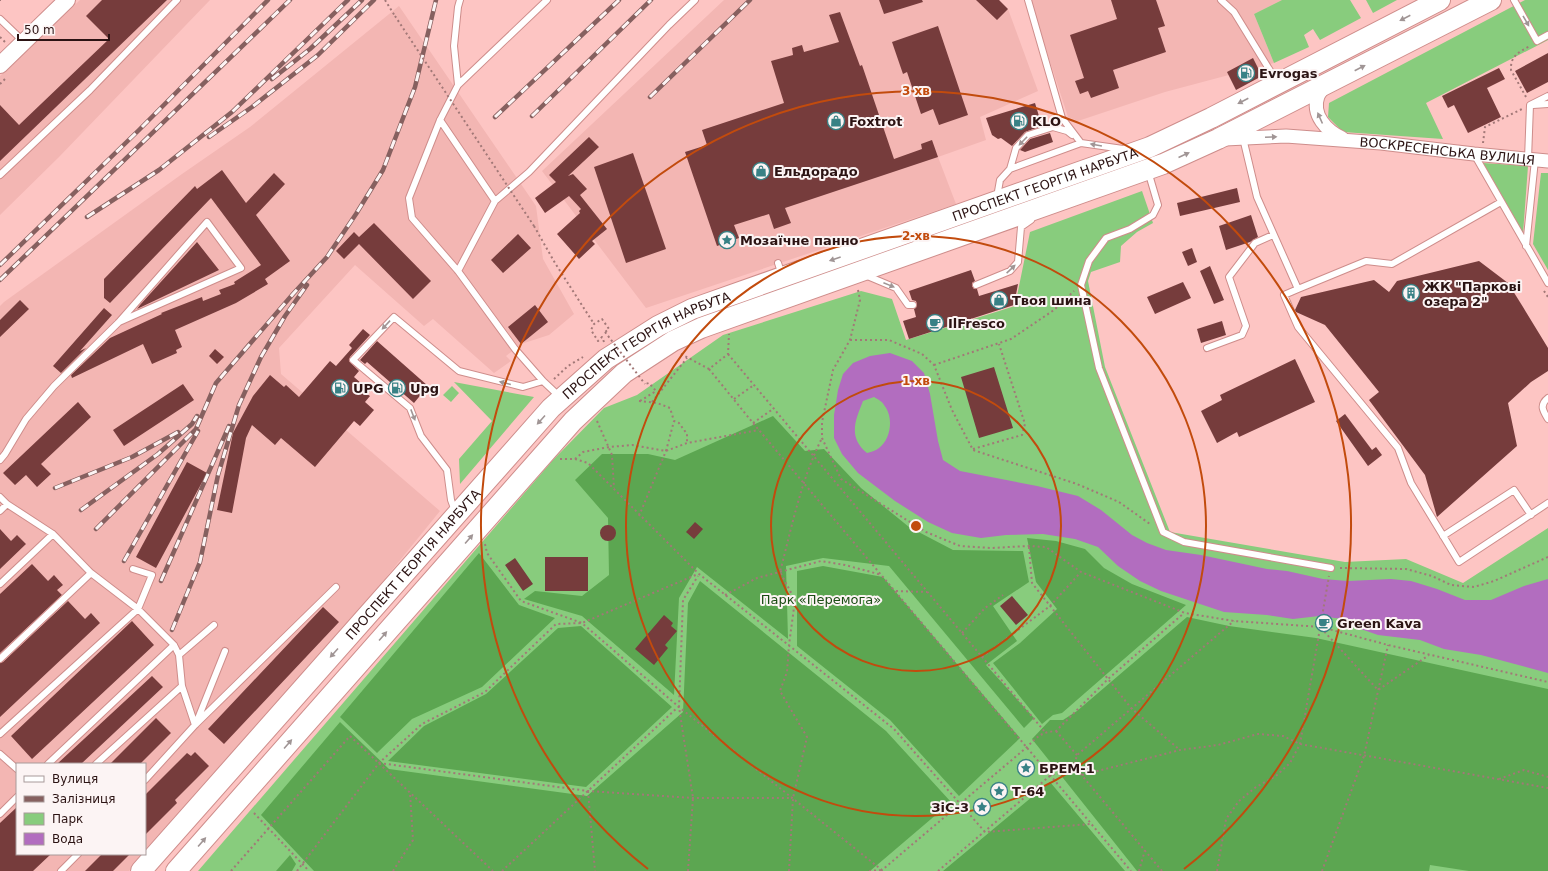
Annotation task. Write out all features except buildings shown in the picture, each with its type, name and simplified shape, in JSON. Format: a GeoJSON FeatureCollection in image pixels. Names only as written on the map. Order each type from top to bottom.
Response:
{"type":"FeatureCollection","features":[{"type":"Feature","properties":{"kind":"main road","name":"ПРОСПЕКТ ГЕОРГІЯ НАРБУТА"},"geometry":{"type":"LineString","coordinates":[[141,871],[561,398],[606,359],[658,326],[692,309],[780,270],[992,204],[1150,147],[1278,84],[1440,0]]}},
{"type":"Feature","properties":{"kind":"main road","name":"ПРОСПЕКТ ГЕОРГІЯ НАРБУТА"},"geometry":{"type":"LineString","coordinates":[[176,871],[573,421],[624,373],[674,341],[701,328],[858,281],[1048,205],[1148,170],[1218,139],[1492,0]]}},
{"type":"Feature","properties":{"kind":"street"},"geometry":{"type":"LineString","coordinates":[[0,64],[67,0]]}},
{"type":"Feature","properties":{"kind":"street","name":"ВОСКРЕСЕНСЬКА ВУЛИЦЯ"},"geometry":{"type":"LineString","coordinates":[[1325,85],[1318,97],[1317,107],[1319,116],[1327,129],[1346,140]]}},
{"type":"Feature","properties":{"kind":"street","name":"ВОСКРЕСЕНСЬКА ВУЛИЦЯ"},"geometry":{"type":"LineString","coordinates":[[1218,139],[1286,136],[1381,143],[1548,161]]}},
{"type":"Feature","properties":{"kind":"lane"},"geometry":{"type":"LineString","coordinates":[[0,175],[90,90],[177,0]]}},
{"type":"Feature","properties":{"kind":"lane"},"geometry":{"type":"LineString","coordinates":[[458,85],[454,46],[460,0]]}},
{"type":"Feature","properties":{"kind":"lane"},"geometry":{"type":"LineString","coordinates":[[547,0],[458,85],[440,120],[409,198],[412,218],[458,271],[515,349],[543,381],[561,398]]}},
{"type":"Feature","properties":{"kind":"lane"},"geometry":{"type":"LineString","coordinates":[[458,271],[495,201],[529,172],[669,25],[695,0]]}},
{"type":"Feature","properties":{"kind":"lane"},"geometry":{"type":"LineString","coordinates":[[1028,0],[1062,118],[1081,143]]}},
{"type":"Feature","properties":{"kind":"lane"},"geometry":{"type":"LineString","coordinates":[[1221,0],[1234,12],[1278,84]]}},
{"type":"Feature","properties":{"kind":"lane"},"geometry":{"type":"LineString","coordinates":[[1514,1],[1537,41],[1548,35]]}},
{"type":"Feature","properties":{"kind":"lane"},"geometry":{"type":"LineString","coordinates":[[0,18],[24,42]]}},
{"type":"Feature","properties":{"kind":"lane"},"geometry":{"type":"LineString","coordinates":[[1530,105],[1548,96]]}},
{"type":"Feature","properties":{"kind":"lane"},"geometry":{"type":"LineString","coordinates":[[1530,105],[1548,104]]}},
{"type":"Feature","properties":{"kind":"lane"},"geometry":{"type":"LineString","coordinates":[[1526,246],[1531,160],[1530,105]]}},
{"type":"Feature","properties":{"kind":"lane"},"geometry":{"type":"LineString","coordinates":[[440,120],[495,201]]}},
{"type":"Feature","properties":{"kind":"lane"},"geometry":{"type":"LineString","coordinates":[[992,204],[997,198],[1000,180],[1010,169],[1016,148],[1028,135],[1053,127],[1067,132],[1081,143]]}},
{"type":"Feature","properties":{"kind":"lane"},"geometry":{"type":"LineString","coordinates":[[1244,138],[1257,197],[1298,289]]}},
{"type":"Feature","properties":{"kind":"lane"},"geometry":{"type":"LineString","coordinates":[[1010,169],[1081,143],[1139,151]]}},
{"type":"Feature","properties":{"kind":"lane"},"geometry":{"type":"LineString","coordinates":[[1474,154],[1548,283]]}},
{"type":"Feature","properties":{"kind":"lane"},"geometry":{"type":"LineString","coordinates":[[1148,170],[1158,205],[1153,215],[1130,229],[1106,238],[1089,260],[1081,285],[1099,368],[1163,532],[1184,542],[1331,568]]}},
{"type":"Feature","properties":{"kind":"lane"},"geometry":{"type":"LineString","coordinates":[[1501,202],[1392,264],[1366,261],[1284,295],[1298,327],[1398,448],[1411,483],[1459,562],[1548,503]]}},
{"type":"Feature","properties":{"kind":"lane"},"geometry":{"type":"LineString","coordinates":[[976,285],[1010,271],[1018,262],[1021,227],[1048,205]]}},
{"type":"Feature","properties":{"kind":"lane"},"geometry":{"type":"LineString","coordinates":[[0,460],[6,454],[26,419],[54,386],[119,322],[207,222],[240,268],[119,322]]}},
{"type":"Feature","properties":{"kind":"lane"},"geometry":{"type":"LineString","coordinates":[[1207,348],[1242,335],[1246,326],[1229,277],[1255,243],[1273,235]]}},
{"type":"Feature","properties":{"kind":"lane"},"geometry":{"type":"LineString","coordinates":[[858,281],[896,288],[905,302],[908,305],[913,305]]}},
{"type":"Feature","properties":{"kind":"lane"},"geometry":{"type":"LineString","coordinates":[[457,515],[451,500],[447,470],[421,436],[410,408],[353,360],[394,317],[459,371],[523,387],[543,381]]}},
{"type":"Feature","properties":{"kind":"lane"},"geometry":{"type":"LineString","coordinates":[[1548,398],[1543,402],[1542,406],[1548,419]]}},
{"type":"Feature","properties":{"kind":"lane"},"geometry":{"type":"LineString","coordinates":[[1443,536],[1514,490],[1531,514]]}},
{"type":"Feature","properties":{"kind":"lane"},"geometry":{"type":"LineString","coordinates":[[0,497],[7,504],[53,534],[92,573],[138,608],[174,645],[179,655],[182,686],[195,725]]}},
{"type":"Feature","properties":{"kind":"lane"},"geometry":{"type":"LineString","coordinates":[[0,511],[7,504]]}},
{"type":"Feature","properties":{"kind":"lane"},"geometry":{"type":"LineString","coordinates":[[0,584],[53,534]]}},
{"type":"Feature","properties":{"kind":"lane"},"geometry":{"type":"LineString","coordinates":[[0,734],[138,608],[152,575],[133,568]]}},
{"type":"Feature","properties":{"kind":"lane"},"geometry":{"type":"LineString","coordinates":[[0,659],[92,573]]}},
{"type":"Feature","properties":{"kind":"lane"},"geometry":{"type":"LineString","coordinates":[[146,779],[195,725],[336,587]]}},
{"type":"Feature","properties":{"kind":"lane"},"geometry":{"type":"LineString","coordinates":[[179,655],[214,624]]}},
{"type":"Feature","properties":{"kind":"lane"},"geometry":{"type":"LineString","coordinates":[[49,763],[174,645]]}},
{"type":"Feature","properties":{"kind":"lane"},"geometry":{"type":"LineString","coordinates":[[195,725],[225,651]]}},
{"type":"Feature","properties":{"kind":"lane"},"geometry":{"type":"LineString","coordinates":[[97,763],[182,686]]}},
{"type":"Feature","properties":{"kind":"lane"},"geometry":{"type":"LineString","coordinates":[[0,754],[16,768]]}},
{"type":"Feature","properties":{"kind":"lane"},"geometry":{"type":"LineString","coordinates":[[0,814],[16,798]]}},
{"type":"Feature","properties":{"kind":"lane"},"geometry":{"type":"LineString","coordinates":[[61,871],[71,857]]}},
{"type":"Feature","properties":{"kind":"path"},"geometry":{"type":"LineString","coordinates":[[385,0],[534,226],[555,263],[594,324]]}},
{"type":"Feature","properties":{"kind":"path"},"geometry":{"type":"LineString","coordinates":[[1483,145],[1484,127],[1530,105],[1511,70],[1511,65],[1516,54],[1537,41]]}},
{"type":"Feature","properties":{"kind":"path"},"geometry":{"type":"LineString","coordinates":[[858,281],[860,300],[850,340],[832,370],[822,422],[822,438],[841,479],[926,532],[960,546],[991,548],[1029,546],[1046,547],[1081,572],[1185,613],[1234,621],[1320,627],[1429,655],[1548,682]]}},
{"type":"Feature","properties":{"kind":"path"},"geometry":{"type":"LineString","coordinates":[[934,365],[1011,339],[1054,310],[1081,285]]}},
{"type":"Feature","properties":{"kind":"path"},"geometry":{"type":"LineString","coordinates":[[602,337],[598,341],[591,330],[594,324],[602,319],[609,329],[606,332],[645,384],[649,383],[656,391],[639,401],[657,402],[670,408],[674,421],[666,451],[639,516]]}},
{"type":"Feature","properties":{"kind":"path"},"geometry":{"type":"LineString","coordinates":[[730,333],[728,354],[1045,732]]}},
{"type":"Feature","properties":{"kind":"path"},"geometry":{"type":"LineString","coordinates":[[850,340],[889,340],[922,354],[934,365],[952,410],[973,450],[1077,484],[1119,502],[1163,532]]}},
{"type":"Feature","properties":{"kind":"path"},"geometry":{"type":"LineString","coordinates":[[973,450],[1022,435],[1025,424],[999,344]]}},
{"type":"Feature","properties":{"kind":"path"},"geometry":{"type":"LineString","coordinates":[[675,350],[686,358],[709,369],[1131,871]]}},
{"type":"Feature","properties":{"kind":"path"},"geometry":{"type":"LineString","coordinates":[[709,369],[728,354]]}},
{"type":"Feature","properties":{"kind":"path"},"geometry":{"type":"LineString","coordinates":[[652,402],[686,358]]}},
{"type":"Feature","properties":{"kind":"path"},"geometry":{"type":"LineString","coordinates":[[734,399],[754,385]]}},
{"type":"Feature","properties":{"kind":"path"},"geometry":{"type":"LineString","coordinates":[[753,422],[774,409]]}},
{"type":"Feature","properties":{"kind":"path"},"geometry":{"type":"LineString","coordinates":[[596,419],[612,454],[614,488]]}},
{"type":"Feature","properties":{"kind":"path"},"geometry":{"type":"LineString","coordinates":[[674,421],[679,423],[688,434],[687,443]]}},
{"type":"Feature","properties":{"kind":"path"},"geometry":{"type":"LineString","coordinates":[[575,459],[583,452],[609,447],[632,445],[666,451],[687,443],[759,430]]}},
{"type":"Feature","properties":{"kind":"path"},"geometry":{"type":"LineString","coordinates":[[789,871],[793,798],[807,737],[780,691],[787,672],[795,600],[780,572],[804,482],[813,456],[822,438]]}},
{"type":"Feature","properties":{"kind":"path"},"geometry":{"type":"LineString","coordinates":[[560,459],[575,459],[588,463],[614,488],[639,516],[699,574],[894,729],[985,832]]}},
{"type":"Feature","properties":{"kind":"path"},"geometry":{"type":"LineString","coordinates":[[836,483],[841,479]]}},
{"type":"Feature","properties":{"kind":"path"},"geometry":{"type":"LineString","coordinates":[[485,539],[487,553],[521,601],[582,623],[679,707],[882,871]]}},
{"type":"Feature","properties":{"kind":"path"},"geometry":{"type":"LineString","coordinates":[[1029,546],[1032,583],[1131,708],[1180,750]]}},
{"type":"Feature","properties":{"kind":"path"},"geometry":{"type":"LineString","coordinates":[[1217,871],[1226,819],[1239,801],[1256,786],[1276,776],[1290,763],[1300,744],[1331,568],[1406,569],[1432,576],[1452,585],[1474,588],[1494,581],[1548,557]]}},
{"type":"Feature","properties":{"kind":"path"},"geometry":{"type":"LineString","coordinates":[[725,595],[756,578],[821,561],[845,565],[883,576]]}},
{"type":"Feature","properties":{"kind":"path"},"geometry":{"type":"LineString","coordinates":[[982,657],[1050,606],[1081,572]]}},
{"type":"Feature","properties":{"kind":"path"},"geometry":{"type":"LineString","coordinates":[[296,871],[379,763],[422,724],[485,692],[556,624],[582,623],[699,574]]}},
{"type":"Feature","properties":{"kind":"path"},"geometry":{"type":"LineString","coordinates":[[688,871],[693,798],[679,707],[683,600],[699,574]]}},
{"type":"Feature","properties":{"kind":"path"},"geometry":{"type":"LineString","coordinates":[[896,591],[928,592]]}},
{"type":"Feature","properties":{"kind":"path"},"geometry":{"type":"LineString","coordinates":[[962,633],[985,608],[1003,595]]}},
{"type":"Feature","properties":{"kind":"path"},"geometry":{"type":"LineString","coordinates":[[869,871],[882,871],[1027,747],[1036,737],[1045,732],[1056,731],[1108,679],[1185,613]]}},
{"type":"Feature","properties":{"kind":"path"},"geometry":{"type":"LineString","coordinates":[[938,871],[1051,775],[1067,771],[1074,765],[1077,755],[1234,621]]}},
{"type":"Feature","properties":{"kind":"path"},"geometry":{"type":"LineString","coordinates":[[1320,627],[1378,690]]}},
{"type":"Feature","properties":{"kind":"path"},"geometry":{"type":"LineString","coordinates":[[1322,871],[1364,756],[1388,645]]}},
{"type":"Feature","properties":{"kind":"path"},"geometry":{"type":"LineString","coordinates":[[1378,690],[1429,655]]}},
{"type":"Feature","properties":{"kind":"path"},"geometry":{"type":"LineString","coordinates":[[502,871],[679,707]]}},
{"type":"Feature","properties":{"kind":"path"},"geometry":{"type":"LineString","coordinates":[[1056,731],[1077,755]]}},
{"type":"Feature","properties":{"kind":"path"},"geometry":{"type":"LineString","coordinates":[[1082,775],[1180,750],[1218,745],[1258,734],[1283,736],[1300,744],[1548,788]]}},
{"type":"Feature","properties":{"kind":"path"},"geometry":{"type":"LineString","coordinates":[[231,871],[350,736],[493,871]]}},
{"type":"Feature","properties":{"kind":"path"},"geometry":{"type":"LineString","coordinates":[[379,763],[588,791],[693,798],[793,798]]}},
{"type":"Feature","properties":{"kind":"path"},"geometry":{"type":"LineString","coordinates":[[1074,765],[1162,871]]}},
{"type":"Feature","properties":{"kind":"path"},"geometry":{"type":"LineString","coordinates":[[1498,780],[1524,770],[1548,777]]}},
{"type":"Feature","properties":{"kind":"path"},"geometry":{"type":"LineString","coordinates":[[588,791],[595,871]]}},
{"type":"Feature","properties":{"kind":"path"},"geometry":{"type":"LineString","coordinates":[[393,871],[413,840],[410,792]]}},
{"type":"Feature","properties":{"kind":"path"},"geometry":{"type":"LineString","coordinates":[[254,814],[309,871]]}},
{"type":"Feature","properties":{"kind":"path"},"geometry":{"type":"LineString","coordinates":[[985,832],[1092,824]]}},
{"type":"Feature","properties":{"kind":"path"},"geometry":{"type":"LineString","coordinates":[[1139,871],[1145,850]]}},
{"type":"Feature","properties":{"kind":"shaded area"},"geometry":{"type":"Polygon","coordinates":[[[80,0],[210,0],[59,157],[0,215],[0,76],[80,0]]]}},
{"type":"Feature","properties":{"kind":"shaded area"},"geometry":{"type":"Polygon","coordinates":[[[724,0],[999,0],[1008,9],[1038,91],[980,117],[986,140],[938,157],[956,204],[646,308],[542,171],[724,0]]]}},
{"type":"Feature","properties":{"kind":"shaded area"},"geometry":{"type":"Polygon","coordinates":[[[1030,0],[1282,0],[1254,14],[1274,63],[1165,92],[1078,121],[1068,117],[1030,0]]]}},
{"type":"Feature","properties":{"kind":"shaded area"},"geometry":{"type":"Polygon","coordinates":[[[399,6],[536,206],[543,259],[574,314],[549,335],[521,344],[506,356],[511,361],[494,373],[433,319],[424,326],[355,265],[279,348],[281,374],[440,511],[345,628],[146,852],[146,763],[16,763],[16,855],[143,855],[129,871],[0,871],[0,306],[182,174],[250,127],[399,6]]]}},
{"type":"Feature","properties":{"kind":"green space"},"geometry":{"type":"Polygon","coordinates":[[[1282,0],[1350,0],[1361,18],[1320,40],[1313,29],[1304,35],[1309,47],[1274,63],[1254,14],[1282,0]]]}},
{"type":"Feature","properties":{"kind":"green space"},"geometry":{"type":"Polygon","coordinates":[[[1366,0],[1397,0],[1373,13],[1366,0]]]}},
{"type":"Feature","properties":{"kind":"green space"},"geometry":{"type":"Polygon","coordinates":[[[1525,0],[1548,0],[1548,40],[1426,103],[1443,139],[1343,132],[1328,117],[1329,103],[1525,0]]]}},
{"type":"Feature","properties":{"kind":"green space"},"geometry":{"type":"Polygon","coordinates":[[[1483,163],[1528,166],[1523,234],[1483,163]]]}},
{"type":"Feature","properties":{"kind":"green space"},"geometry":{"type":"Polygon","coordinates":[[[1541,173],[1548,173],[1548,270],[1533,244],[1541,173]]]}},
{"type":"Feature","properties":{"kind":"green space","name":"Парк «Перемога»"},"geometry":{"type":"Polygon","coordinates":[[[1142,191],[1153,223],[1137,232],[1121,246],[1120,262],[1091,272],[1088,281],[1105,367],[1170,532],[1345,562],[1406,559],[1463,583],[1548,528],[1548,871],[198,871],[553,460],[604,408],[637,395],[723,335],[861,291],[892,299],[906,340],[1015,306],[1030,232],[1142,191]]]}},
{"type":"Feature","properties":{"kind":"green space"},"geometry":{"type":"Polygon","coordinates":[[[454,382],[534,397],[460,484],[459,459],[492,421],[454,382]]]}},
{"type":"Feature","properties":{"kind":"green space"},"geometry":{"type":"Polygon","coordinates":[[[452,386],[459,393],[451,402],[443,395],[452,386]]]}},
{"type":"Feature","properties":{"kind":"green space"},"geometry":{"type":"Polygon","coordinates":[[[773,416],[805,451],[824,449],[861,488],[909,527],[953,550],[1023,551],[1029,582],[993,606],[1017,641],[986,665],[1034,718],[1024,728],[889,566],[823,558],[786,566],[788,639],[697,567],[679,598],[674,695],[582,616],[524,599],[535,591],[582,596],[609,575],[608,518],[575,480],[602,454],[648,454],[675,460],[773,416]]]}},
{"type":"Feature","properties":{"kind":"green space"},"geometry":{"type":"Polygon","coordinates":[[[1027,538],[1056,541],[1085,549],[1104,568],[1132,584],[1186,605],[1062,713],[1053,715],[1042,724],[993,663],[1020,643],[1057,609],[1036,582],[1027,538]]]}},
{"type":"Feature","properties":{"kind":"green space"},"geometry":{"type":"Polygon","coordinates":[[[479,553],[519,605],[555,618],[482,687],[412,719],[377,753],[340,717],[479,553]]]}},
{"type":"Feature","properties":{"kind":"green space"},"geometry":{"type":"Polygon","coordinates":[[[823,566],[883,577],[1020,738],[959,796],[890,720],[797,646],[797,571],[823,566]]]}},
{"type":"Feature","properties":{"kind":"green space"},"geometry":{"type":"Polygon","coordinates":[[[700,581],[886,731],[951,802],[870,871],[314,871],[261,815],[340,722],[389,769],[587,796],[683,712],[688,603],[700,581]]]}},
{"type":"Feature","properties":{"kind":"green space"},"geometry":{"type":"Polygon","coordinates":[[[1187,617],[1229,626],[1316,638],[1548,689],[1548,871],[1469,871],[1430,865],[1429,871],[1137,871],[1032,739],[1050,720],[1063,720],[1077,711],[1187,617]]]}},
{"type":"Feature","properties":{"kind":"green space"},"geometry":{"type":"Polygon","coordinates":[[[581,626],[672,707],[586,787],[388,761],[424,726],[486,694],[558,628],[581,626]]]}},
{"type":"Feature","properties":{"kind":"green space"},"geometry":{"type":"Polygon","coordinates":[[[1050,782],[1125,871],[943,871],[1050,782]]]}},
{"type":"Feature","properties":{"kind":"green space"},"geometry":{"type":"Polygon","coordinates":[[[290,855],[296,864],[292,871],[276,871],[290,855]]]}},
{"type":"Feature","properties":{"kind":"water"},"geometry":{"type":"Polygon","coordinates":[[[890,353],[912,361],[924,373],[930,394],[938,441],[943,460],[960,471],[1037,486],[1078,496],[1101,510],[1132,535],[1147,543],[1166,550],[1201,555],[1323,579],[1348,581],[1391,579],[1411,581],[1465,600],[1491,600],[1524,586],[1548,579],[1548,673],[1481,655],[1444,649],[1420,640],[1378,635],[1355,627],[1343,619],[1319,616],[1293,619],[1267,615],[1224,612],[1161,591],[1140,581],[1118,566],[1098,547],[1075,539],[1043,534],[1006,535],[981,538],[952,533],[928,522],[895,501],[858,473],[842,454],[834,438],[834,415],[838,390],[843,374],[853,363],[870,356],[890,353]],[[874,397],[863,401],[855,428],[857,441],[867,453],[876,450],[883,444],[890,428],[887,410],[882,402],[874,397]]]}},
{"type":"Feature","properties":{"kind":"railway"},"geometry":{"type":"LineString","coordinates":[[0,265],[139,130],[268,0]]}},
{"type":"Feature","properties":{"kind":"railway"},"geometry":{"type":"LineString","coordinates":[[0,280],[290,0]]}},
{"type":"Feature","properties":{"kind":"railway"},"geometry":{"type":"LineString","coordinates":[[87,217],[159,170],[232,112],[348,0]]}},
{"type":"Feature","properties":{"kind":"railway"},"geometry":{"type":"LineString","coordinates":[[272,79],[310,49],[362,0]]}},
{"type":"Feature","properties":{"kind":"railway"},"geometry":{"type":"LineString","coordinates":[[209,137],[252,107],[318,55],[374,0]]}},
{"type":"Feature","properties":{"kind":"railway"},"geometry":{"type":"LineString","coordinates":[[96,529],[196,429],[216,383],[327,257],[356,214],[383,170],[415,87],[436,0]]}},
{"type":"Feature","properties":{"kind":"railway"},"geometry":{"type":"LineString","coordinates":[[495,117],[619,0]]}},
{"type":"Feature","properties":{"kind":"railway"},"geometry":{"type":"LineString","coordinates":[[532,116],[651,0]]}},
{"type":"Feature","properties":{"kind":"railway"},"geometry":{"type":"LineString","coordinates":[[650,97],[750,0]]}},
{"type":"Feature","properties":{"kind":"railway"},"geometry":{"type":"LineString","coordinates":[[172,630],[200,562],[218,475],[239,405],[261,357],[285,316],[307,285]]}},
{"type":"Feature","properties":{"kind":"railway"},"geometry":{"type":"LineString","coordinates":[[81,510],[158,454],[192,424],[197,416]]}},
{"type":"Feature","properties":{"kind":"railway"},"geometry":{"type":"LineString","coordinates":[[161,581],[229,426]]}},
{"type":"Feature","properties":{"kind":"railway"},"geometry":{"type":"LineString","coordinates":[[124,561],[198,431]]}},
{"type":"Feature","properties":{"kind":"railway"},"geometry":{"type":"LineString","coordinates":[[55,488],[132,457],[178,432]]}},
{"type":"Feature","properties":{"kind":"place","name":"Evrogas"},"geometry":{"type":"Point","coordinates":[1246,73]}},
{"type":"Feature","properties":{"kind":"place","name":"Foxtrot"},"geometry":{"type":"Point","coordinates":[836,121]}},
{"type":"Feature","properties":{"kind":"place","name":"KLO"},"geometry":{"type":"Point","coordinates":[1019,121]}},
{"type":"Feature","properties":{"kind":"place","name":"Ельдорадо"},"geometry":{"type":"Point","coordinates":[761,171]}},
{"type":"Feature","properties":{"kind":"place","name":"Мозаїчне панно"},"geometry":{"type":"Point","coordinates":[727,240]}},
{"type":"Feature","properties":{"kind":"place","name":"ЖК \"Паркові озера 2\""},"geometry":{"type":"Point","coordinates":[1411,293]}},
{"type":"Feature","properties":{"kind":"place","name":"Твоя шина"},"geometry":{"type":"Point","coordinates":[999,300]}},
{"type":"Feature","properties":{"kind":"place","name":"IlFresco"},"geometry":{"type":"Point","coordinates":[935,323]}},
{"type":"Feature","properties":{"kind":"place","name":"UPG"},"geometry":{"type":"Point","coordinates":[340,388]}},
{"type":"Feature","properties":{"kind":"place","name":"Upg"},"geometry":{"type":"Point","coordinates":[397,388]}},
{"type":"Feature","properties":{"kind":"place","name":"Green Kava"},"geometry":{"type":"Point","coordinates":[1324,623]}},
{"type":"Feature","properties":{"kind":"place","name":"БРЕМ-1"},"geometry":{"type":"Point","coordinates":[1026,768]}},
{"type":"Feature","properties":{"kind":"place","name":"Т-64"},"geometry":{"type":"Point","coordinates":[999,791]}},
{"type":"Feature","properties":{"kind":"place","name":"ЗіС-3"},"geometry":{"type":"Point","coordinates":[982,807]}}]}
